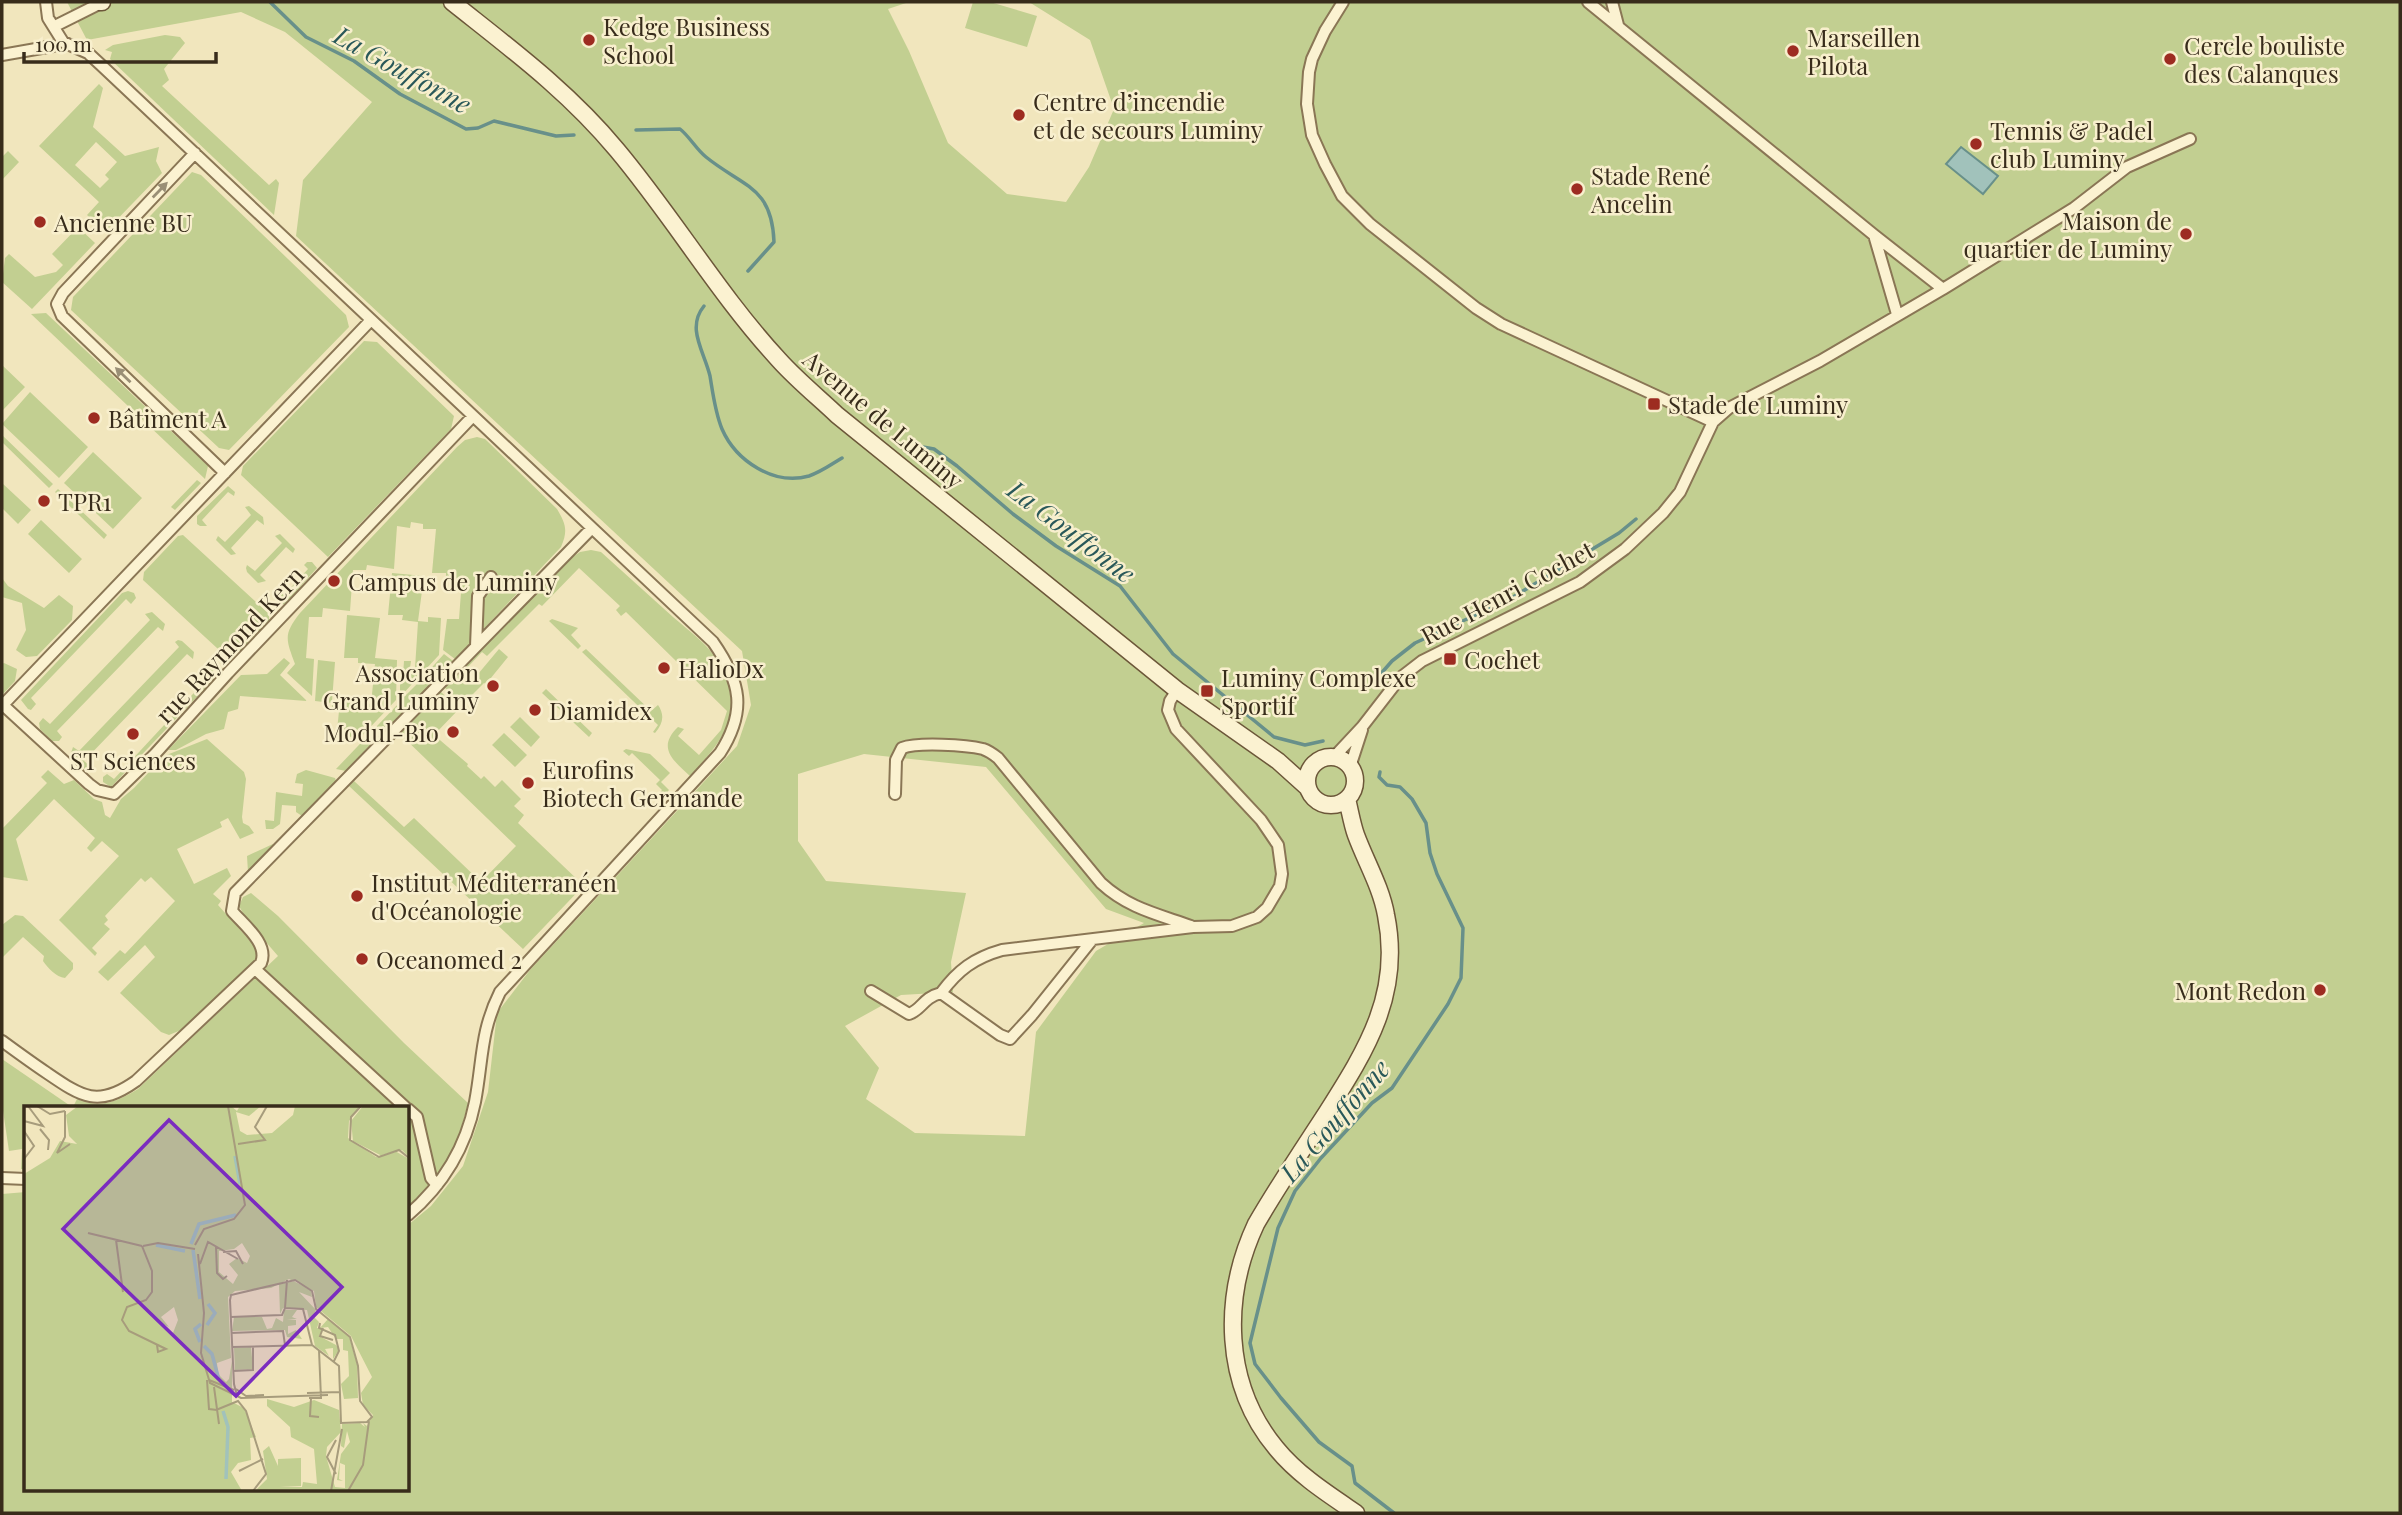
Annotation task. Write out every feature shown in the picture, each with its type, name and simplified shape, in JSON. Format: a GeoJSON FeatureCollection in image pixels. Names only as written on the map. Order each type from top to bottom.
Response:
{"type":"FeatureCollection","features":[{"type":"Feature","properties":{"kind":"street"},"geometry":{"type":"LineString","coordinates":[[46,2],[48,18],[62,42],[88,53],[713,642],[728,664],[736,687],[739,711],[731,736],[707,770],[500,992],[484,1033],[468,1132],[452,1165],[438,1185],[410,1213]]}},
{"type":"Feature","properties":{"kind":"street"},"geometry":{"type":"LineString","coordinates":[[55,26],[101,2]]}},
{"type":"Feature","properties":{"kind":"street","name":"Avenue de Luminy"},"geometry":{"type":"LineString","coordinates":[[452,2],[546,76],[585,114],[618,151],[748,324],[837,415],[1177,690],[1278,761],[1308,788]]}},
{"type":"Feature","properties":{"kind":"street"},"geometry":{"type":"LineString","coordinates":[[1343,2],[1312,59],[1307,104],[1312,135],[1342,196],[1402,251],[1501,324],[1713,422],[1729,408],[1820,361],[1943,289],[2074,208],[2127,167],[2190,139]]}},
{"type":"Feature","properties":{"kind":"street"},"geometry":{"type":"LineString","coordinates":[[1588,2],[1943,289]]}},
{"type":"Feature","properties":{"kind":"street"},"geometry":{"type":"LineString","coordinates":[[1612,2],[1618,25]]}},
{"type":"Feature","properties":{"kind":"street"},"geometry":{"type":"LineString","coordinates":[[2,55],[53,46]]}},
{"type":"Feature","properties":{"kind":"street"},"geometry":{"type":"LineString","coordinates":[[195,153],[69,286],[57,304],[62,316],[225,473]]}},
{"type":"Feature","properties":{"kind":"street"},"geometry":{"type":"LineString","coordinates":[[1874,235],[1897,314]]}},
{"type":"Feature","properties":{"kind":"street"},"geometry":{"type":"LineString","coordinates":[[2,705],[371,320]]}},
{"type":"Feature","properties":{"kind":"street","name":"rue Raymond Kern"},"geometry":{"type":"LineString","coordinates":[[2,705],[89,784],[97,790],[114,794],[155,754],[228,673],[473,416]]}},
{"type":"Feature","properties":{"kind":"street","name":"Rue Henri Cochet"},"geometry":{"type":"LineString","coordinates":[[1334,757],[1362,727],[1400,678],[1422,662],[1580,582],[1625,549],[1663,513],[1679,492],[1713,422]]}},
{"type":"Feature","properties":{"kind":"street"},"geometry":{"type":"LineString","coordinates":[[2,1041],[78,1094],[107,1096],[136,1081],[261,964],[263,948],[232,911],[234,893],[591,529]]}},
{"type":"Feature","properties":{"kind":"street"},"geometry":{"type":"LineString","coordinates":[[476,646],[478,596],[491,577]]}},
{"type":"Feature","properties":{"kind":"street"},"geometry":{"type":"LineString","coordinates":[[871,991],[909,1014],[915,1012],[930,995],[941,993],[966,964],[1002,950],[1193,927],[1232,926],[1256,917],[1267,908],[1280,886],[1281,859],[1278,845],[1271,832],[1171,721],[1168,710],[1177,690]]}},
{"type":"Feature","properties":{"kind":"street","name":"Rue Henri Cochet"},"geometry":{"type":"LineString","coordinates":[[1350,767],[1362,727]]}},
{"type":"Feature","properties":{"kind":"street"},"geometry":{"type":"LineString","coordinates":[[895,794],[896,760],[902,748],[941,746],[991,752],[1108,890],[1132,906],[1193,927]]}},
{"type":"Feature","properties":{"kind":"street"},"geometry":{"type":"LineString","coordinates":[[1356,835],[1330,805],[1314,799],[1308,788],[1307,777],[1312,766],[1322,759],[1334,757],[1346,762],[1350,767],[1355,784],[1347,799],[1356,835],[1370,866],[1386,915],[1391,945],[1389,977],[1384,1001],[1368,1046],[1256,1224],[1242,1258],[1234,1290],[1232,1313],[1234,1355],[1239,1375],[1246,1396],[1263,1429],[1276,1448],[1306,1478],[1356,1513]]}},
{"type":"Feature","properties":{"kind":"street","name":"Avenue de Luminy"},"geometry":{"type":"LineString","coordinates":[[1278,761],[1312,766]]}},
{"type":"Feature","properties":{"kind":"street"},"geometry":{"type":"LineString","coordinates":[[1330,805],[1347,799]]}},
{"type":"Feature","properties":{"kind":"street"},"geometry":{"type":"LineString","coordinates":[[941,993],[1000,1035],[1010,1039],[1032,1016],[1092,940]]}},
{"type":"Feature","properties":{"kind":"street"},"geometry":{"type":"LineString","coordinates":[[255,969],[405,1106]]}},
{"type":"Feature","properties":{"kind":"street"},"geometry":{"type":"LineString","coordinates":[[410,1111],[417,1118],[431,1178],[438,1185]]}},
{"type":"Feature","properties":{"kind":"street"},"geometry":{"type":"LineString","coordinates":[[2,1178],[24,1179]]}},
{"type":"Feature","properties":{"kind":"green space"},"geometry":{"type":"Polygon","coordinates":[[[67,2],[909,2],[888,9],[948,143],[1007,194],[1066,202],[1089,167],[1114,109],[1090,40],[1029,2],[2400,2],[2400,1513],[2,1513],[2,1194],[24,1192],[24,1490],[410,1490],[410,1223],[431,1206],[463,1166],[488,1092],[497,1013],[530,970],[737,746],[751,705],[742,651],[296,236],[303,180],[372,102],[285,32],[241,12],[87,40],[67,2]],[[864,754],[798,774],[798,841],[826,881],[966,893],[951,962],[953,992],[901,995],[845,1026],[879,1068],[866,1099],[915,1133],[1025,1136],[1036,1032],[1096,951],[1144,923],[1106,909],[986,767],[864,754]]]}},
{"type":"Feature","properties":{"kind":"green space"},"geometry":{"type":"Polygon","coordinates":[[[973,2],[990,2],[1037,16],[1027,47],[965,28],[973,2]]]}},
{"type":"Feature","properties":{"kind":"green space"},"geometry":{"type":"Polygon","coordinates":[[[165,35],[180,37],[185,43],[164,69],[169,80],[162,86],[269,185],[276,179],[279,183],[274,215],[110,59],[112,52],[105,50],[113,45],[165,35]]]}},
{"type":"Feature","properties":{"kind":"green space"},"geometry":{"type":"Polygon","coordinates":[[[99,84],[103,88],[93,127],[125,156],[159,147],[156,161],[162,173],[105,232],[87,215],[99,202],[39,146],[99,84]],[[96,142],[75,165],[100,188],[109,179],[105,175],[117,162],[96,142]]]}},
{"type":"Feature","properties":{"kind":"green space"},"geometry":{"type":"Polygon","coordinates":[[[8,151],[19,162],[2,180],[2,157],[8,151]]]}},
{"type":"Feature","properties":{"kind":"green space"},"geometry":{"type":"Polygon","coordinates":[[[192,172],[201,175],[346,315],[349,327],[229,450],[219,448],[71,310],[73,297],[192,172]]]}},
{"type":"Feature","properties":{"kind":"green space"},"geometry":{"type":"Polygon","coordinates":[[[78,227],[95,243],[32,309],[2,282],[5,258],[9,254],[35,277],[56,272],[63,265],[52,254],[78,227]]]}},
{"type":"Feature","properties":{"kind":"green space"},"geometry":{"type":"Polygon","coordinates":[[[46,313],[208,466],[205,479],[31,314],[46,313]]]}},
{"type":"Feature","properties":{"kind":"green space"},"geometry":{"type":"Polygon","coordinates":[[[364,341],[377,342],[454,416],[451,429],[328,557],[241,475],[243,466],[364,341]]]}},
{"type":"Feature","properties":{"kind":"green space"},"geometry":{"type":"Polygon","coordinates":[[[2,365],[25,387],[2,411],[2,365]]]}},
{"type":"Feature","properties":{"kind":"green space"},"geometry":{"type":"Polygon","coordinates":[[[30,392],[88,447],[59,478],[2,424],[30,392]]]}},
{"type":"Feature","properties":{"kind":"green space"},"geometry":{"type":"Polygon","coordinates":[[[2,435],[53,484],[49,488],[2,442],[2,435]]]}},
{"type":"Feature","properties":{"kind":"green space"},"geometry":{"type":"Polygon","coordinates":[[[477,437],[485,439],[557,509],[565,528],[561,547],[455,659],[443,650],[447,619],[459,619],[462,579],[446,577],[446,573],[432,573],[436,529],[423,529],[423,524],[411,522],[410,528],[397,526],[394,569],[367,565],[366,570],[353,570],[350,611],[323,608],[322,617],[309,617],[306,658],[314,659],[312,696],[287,673],[295,664],[288,637],[295,620],[457,447],[465,440],[477,437]]]}},
{"type":"Feature","properties":{"kind":"green space"},"geometry":{"type":"Polygon","coordinates":[[[93,452],[142,498],[113,529],[64,483],[93,452]]]}},
{"type":"Feature","properties":{"kind":"green space"},"geometry":{"type":"Polygon","coordinates":[[[197,480],[201,483],[175,510],[171,507],[197,480]]]}},
{"type":"Feature","properties":{"kind":"green space"},"geometry":{"type":"Polygon","coordinates":[[[2,483],[31,510],[18,524],[2,508],[2,483]]]}},
{"type":"Feature","properties":{"kind":"green space"},"geometry":{"type":"Polygon","coordinates":[[[228,486],[235,492],[234,496],[228,492],[202,520],[207,526],[197,524],[197,516],[228,486]]]}},
{"type":"Feature","properties":{"kind":"green space"},"geometry":{"type":"Polygon","coordinates":[[[58,489],[107,535],[104,539],[55,492],[58,489]]]}},
{"type":"Feature","properties":{"kind":"green space"},"geometry":{"type":"Polygon","coordinates":[[[249,506],[263,517],[264,525],[257,520],[231,548],[236,554],[231,555],[216,540],[218,536],[225,542],[251,515],[245,507],[249,506]]]}},
{"type":"Feature","properties":{"kind":"green space"},"geometry":{"type":"Polygon","coordinates":[[[41,520],[82,559],[69,573],[28,534],[41,520]]]}},
{"type":"Feature","properties":{"kind":"green space"},"geometry":{"type":"Polygon","coordinates":[[[280,534],[295,549],[293,553],[286,547],[260,575],[266,581],[258,583],[247,572],[247,565],[255,571],[282,543],[275,536],[280,534]]]}},
{"type":"Feature","properties":{"kind":"green space"},"geometry":{"type":"Polygon","coordinates":[[[183,535],[269,614],[269,622],[230,660],[143,580],[144,572],[178,536],[183,535]]]}},
{"type":"Feature","properties":{"kind":"green space"},"geometry":{"type":"Polygon","coordinates":[[[580,552],[601,552],[702,641],[726,675],[732,702],[730,718],[716,745],[690,776],[673,759],[668,741],[678,727],[684,729],[678,736],[699,755],[721,730],[727,711],[626,612],[621,616],[616,610],[620,606],[579,568],[487,656],[482,652],[464,671],[473,680],[499,649],[508,657],[486,684],[463,704],[444,687],[571,558],[580,552]]]}},
{"type":"Feature","properties":{"kind":"green space"},"geometry":{"type":"Polygon","coordinates":[[[312,562],[317,568],[286,603],[281,605],[274,599],[274,594],[278,590],[284,595],[308,569],[304,565],[312,562]]]}},
{"type":"Feature","properties":{"kind":"green space"},"geometry":{"type":"Polygon","coordinates":[[[392,573],[424,576],[418,621],[428,622],[428,617],[441,618],[439,655],[400,697],[400,676],[403,675],[404,661],[411,661],[410,668],[415,668],[418,622],[402,620],[403,615],[388,615],[392,573]]]}},
{"type":"Feature","properties":{"kind":"green space"},"geometry":{"type":"Polygon","coordinates":[[[2,578],[8,586],[44,608],[59,595],[73,606],[72,620],[37,656],[26,657],[16,650],[26,630],[22,603],[2,597],[2,578]]]}},
{"type":"Feature","properties":{"kind":"green space"},"geometry":{"type":"Polygon","coordinates":[[[122,593],[134,593],[136,598],[131,604],[126,599],[31,698],[36,704],[31,710],[28,709],[21,700],[122,593]]]}},
{"type":"Feature","properties":{"kind":"green space"},"geometry":{"type":"Polygon","coordinates":[[[152,612],[165,624],[163,631],[158,627],[57,731],[62,737],[59,741],[52,741],[40,729],[39,723],[43,718],[50,724],[150,620],[145,614],[152,612]]]}},
{"type":"Feature","properties":{"kind":"green space"},"geometry":{"type":"Polygon","coordinates":[[[347,615],[380,618],[375,658],[397,660],[396,700],[358,740],[337,731],[339,711],[332,709],[332,703],[315,701],[318,660],[335,662],[332,701],[371,704],[375,664],[358,663],[358,658],[344,658],[347,615]]]}},
{"type":"Feature","properties":{"kind":"green space"},"geometry":{"type":"Polygon","coordinates":[[[552,619],[578,628],[571,635],[581,646],[578,649],[549,621],[552,619]]]}},
{"type":"Feature","properties":{"kind":"green space"},"geometry":{"type":"Polygon","coordinates":[[[178,640],[194,652],[193,659],[187,654],[84,761],[91,767],[84,769],[70,756],[73,747],[79,751],[179,647],[175,642],[178,640]]]}},
{"type":"Feature","properties":{"kind":"green space"},"geometry":{"type":"Polygon","coordinates":[[[586,649],[651,711],[658,705],[662,719],[655,733],[653,732],[658,725],[582,652],[586,649]]]}},
{"type":"Feature","properties":{"kind":"green space"},"geometry":{"type":"Polygon","coordinates":[[[444,654],[453,661],[432,683],[424,676],[444,654]]]}},
{"type":"Feature","properties":{"kind":"green space"},"geometry":{"type":"Polygon","coordinates":[[[284,658],[290,663],[280,675],[307,701],[240,696],[238,709],[228,712],[224,729],[206,734],[176,750],[168,750],[241,675],[267,674],[284,658]]]}},
{"type":"Feature","properties":{"kind":"green space"},"geometry":{"type":"Polygon","coordinates":[[[2,664],[17,669],[15,681],[2,695],[2,664]]]}},
{"type":"Feature","properties":{"kind":"green space"},"geometry":{"type":"Polygon","coordinates":[[[207,667],[215,672],[211,682],[111,787],[103,782],[103,777],[107,774],[114,779],[205,681],[203,674],[207,667]]]}},
{"type":"Feature","properties":{"kind":"green space"},"geometry":{"type":"Polygon","coordinates":[[[423,678],[430,685],[407,709],[399,702],[423,678]]]}},
{"type":"Feature","properties":{"kind":"green space"},"geometry":{"type":"Polygon","coordinates":[[[546,689],[592,733],[589,737],[542,693],[546,689]]]}},
{"type":"Feature","properties":{"kind":"green space"},"geometry":{"type":"Polygon","coordinates":[[[440,691],[459,709],[434,735],[481,779],[484,776],[495,787],[502,780],[521,799],[514,806],[524,815],[518,823],[580,882],[588,876],[589,880],[523,949],[349,786],[354,781],[404,827],[414,818],[481,882],[516,846],[400,734],[440,691]]]}},
{"type":"Feature","properties":{"kind":"green space"},"geometry":{"type":"Polygon","coordinates":[[[399,703],[406,710],[346,771],[336,769],[399,703]]]}},
{"type":"Feature","properties":{"kind":"green space"},"geometry":{"type":"Polygon","coordinates":[[[520,717],[540,737],[531,747],[510,727],[520,717]]]}},
{"type":"Feature","properties":{"kind":"green space"},"geometry":{"type":"Polygon","coordinates":[[[504,733],[527,755],[515,767],[492,745],[504,733]]]}},
{"type":"Feature","properties":{"kind":"green space"},"geometry":{"type":"Polygon","coordinates":[[[207,739],[244,772],[246,779],[242,817],[243,823],[254,833],[240,839],[228,818],[220,822],[222,827],[177,849],[194,884],[227,868],[231,876],[213,894],[221,901],[218,905],[257,949],[256,960],[181,1030],[169,1035],[161,1032],[120,993],[155,957],[145,945],[108,981],[98,972],[120,950],[125,954],[175,901],[151,877],[145,882],[141,878],[105,916],[108,920],[104,924],[110,929],[92,948],[97,953],[95,956],[59,920],[119,856],[102,841],[91,852],[87,848],[95,838],[54,799],[16,839],[28,881],[2,877],[2,829],[47,783],[41,777],[48,770],[64,784],[74,780],[94,799],[102,802],[105,815],[110,818],[121,799],[164,756],[207,739]]]}},
{"type":"Feature","properties":{"kind":"green space"},"geometry":{"type":"Polygon","coordinates":[[[626,749],[650,754],[670,773],[661,782],[669,790],[661,799],[657,796],[662,790],[656,784],[660,780],[632,753],[629,756],[623,751],[626,749]]]}},
{"type":"Feature","properties":{"kind":"green space"},"geometry":{"type":"Polygon","coordinates":[[[306,770],[335,778],[336,781],[302,816],[296,812],[296,806],[282,805],[280,824],[273,829],[266,829],[265,820],[274,821],[276,792],[302,796],[303,784],[295,783],[297,774],[306,770]]]}},
{"type":"Feature","properties":{"kind":"green space"},"geometry":{"type":"Polygon","coordinates":[[[273,844],[274,846],[248,872],[247,856],[273,844]]]}},
{"type":"Feature","properties":{"kind":"green space"},"geometry":{"type":"Polygon","coordinates":[[[251,893],[278,916],[404,1043],[468,1103],[447,1161],[432,1184],[410,1207],[410,1106],[74,1106],[77,1099],[108,1103],[138,1089],[278,956],[247,920],[239,906],[243,897],[251,893]]]}},
{"type":"Feature","properties":{"kind":"green space"},"geometry":{"type":"Polygon","coordinates":[[[15,915],[23,916],[73,963],[73,969],[65,978],[50,969],[43,961],[44,956],[23,937],[2,958],[2,925],[15,915]]]}},
{"type":"Feature","properties":{"kind":"green space"},"geometry":{"type":"Polygon","coordinates":[[[2,1059],[71,1106],[24,1106],[24,1170],[21,1169],[22,1149],[9,1151],[2,1104],[2,1059]]]}},
{"type":"Feature","properties":{"kind":"water"},"geometry":{"type":"Polygon","coordinates":[[[1961,147],[1998,176],[1983,194],[1946,164],[1961,147]]]}},
{"type":"Feature","properties":{"kind":"waterway","name":"La Gouffonne"},"geometry":{"type":"LineString","coordinates":[[270,2],[306,37],[354,61],[400,94],[466,129],[478,128],[494,121],[556,136],[574,135]]}},
{"type":"Feature","properties":{"kind":"waterway","name":"La Gouffonne"},"geometry":{"type":"LineString","coordinates":[[636,130],[680,129],[706,157],[761,198],[768,209],[774,242],[748,271]]}},
{"type":"Feature","properties":{"kind":"waterway","name":"La Gouffonne"},"geometry":{"type":"LineString","coordinates":[[704,306],[696,323],[696,331],[710,376],[714,403],[728,441],[746,461],[770,474],[796,478],[809,476],[842,458]]}},
{"type":"Feature","properties":{"kind":"waterway","name":"La Gouffonne"},"geometry":{"type":"LineString","coordinates":[[923,447],[934,449],[1056,546],[1120,586],[1173,654],[1274,737],[1305,745],[1323,741]]}},
{"type":"Feature","properties":{"kind":"waterway"},"geometry":{"type":"LineString","coordinates":[[1371,685],[1392,661],[1415,643],[1508,600],[1619,533],[1636,519]]}},
{"type":"Feature","properties":{"kind":"waterway","name":"La Gouffonne"},"geometry":{"type":"LineString","coordinates":[[1380,772],[1379,777],[1387,785],[1400,787],[1412,799],[1426,823],[1430,853],[1437,874],[1463,928],[1461,978],[1448,1004],[1392,1088],[1372,1103],[1321,1158],[1295,1191],[1278,1228],[1250,1343],[1255,1364],[1281,1398],[1319,1442],[1352,1466],[1355,1483],[1394,1513]]}},
{"type":"Feature","properties":{"kind":"place","name":"Kedge Business School"},"geometry":{"type":"Point","coordinates":[589,40]}},
{"type":"Feature","properties":{"kind":"place","name":"Marseillen Pilota"},"geometry":{"type":"Point","coordinates":[1793,51]}},
{"type":"Feature","properties":{"kind":"place","name":"Cercle bouliste des Calanques"},"geometry":{"type":"Point","coordinates":[2170,59]}},
{"type":"Feature","properties":{"kind":"place","name":"Centre d’incendie et de secours Luminy"},"geometry":{"type":"Point","coordinates":[1019,115]}},
{"type":"Feature","properties":{"kind":"place","name":"Tennis & Padel club Luminy"},"geometry":{"type":"Point","coordinates":[1976,144]}},
{"type":"Feature","properties":{"kind":"place","name":"Stade René Ancelin"},"geometry":{"type":"Point","coordinates":[1577,189]}},
{"type":"Feature","properties":{"kind":"place","name":"Ancienne BU"},"geometry":{"type":"Point","coordinates":[40,222]}},
{"type":"Feature","properties":{"kind":"place","name":"Maison de quartier de Luminy"},"geometry":{"type":"Point","coordinates":[2186,234]}},
{"type":"Feature","properties":{"kind":"place","name":"Stade de Luminy"},"geometry":{"type":"Point","coordinates":[1654,404]}},
{"type":"Feature","properties":{"kind":"place","name":"Bâtiment A"},"geometry":{"type":"Point","coordinates":[94,418]}},
{"type":"Feature","properties":{"kind":"place","name":"TPR1"},"geometry":{"type":"Point","coordinates":[44,501]}},
{"type":"Feature","properties":{"kind":"place","name":"Campus de Luminy"},"geometry":{"type":"Point","coordinates":[334,581]}},
{"type":"Feature","properties":{"kind":"place","name":"Cochet"},"geometry":{"type":"Point","coordinates":[1450,659]}},
{"type":"Feature","properties":{"kind":"place","name":"HalioDx"},"geometry":{"type":"Point","coordinates":[664,668]}},
{"type":"Feature","properties":{"kind":"place","name":"Association Grand Luminy"},"geometry":{"type":"Point","coordinates":[493,686]}},
{"type":"Feature","properties":{"kind":"place","name":"Luminy Complexe Sportif"},"geometry":{"type":"Point","coordinates":[1207,691]}},
{"type":"Feature","properties":{"kind":"place","name":"Diamidex"},"geometry":{"type":"Point","coordinates":[535,710]}},
{"type":"Feature","properties":{"kind":"place","name":"Modul-Bio"},"geometry":{"type":"Point","coordinates":[453,732]}},
{"type":"Feature","properties":{"kind":"place","name":"ST Sciences"},"geometry":{"type":"Point","coordinates":[133,734]}},
{"type":"Feature","properties":{"kind":"place","name":"Eurofins Biotech Germande"},"geometry":{"type":"Point","coordinates":[528,783]}},
{"type":"Feature","properties":{"kind":"place","name":"Institut Méditerranéen d'Océanologie"},"geometry":{"type":"Point","coordinates":[357,896]}},
{"type":"Feature","properties":{"kind":"place","name":"Oceanomed 2"},"geometry":{"type":"Point","coordinates":[362,959]}},
{"type":"Feature","properties":{"kind":"place","name":"Mont Redon"},"geometry":{"type":"Point","coordinates":[2320,990]}}]}
